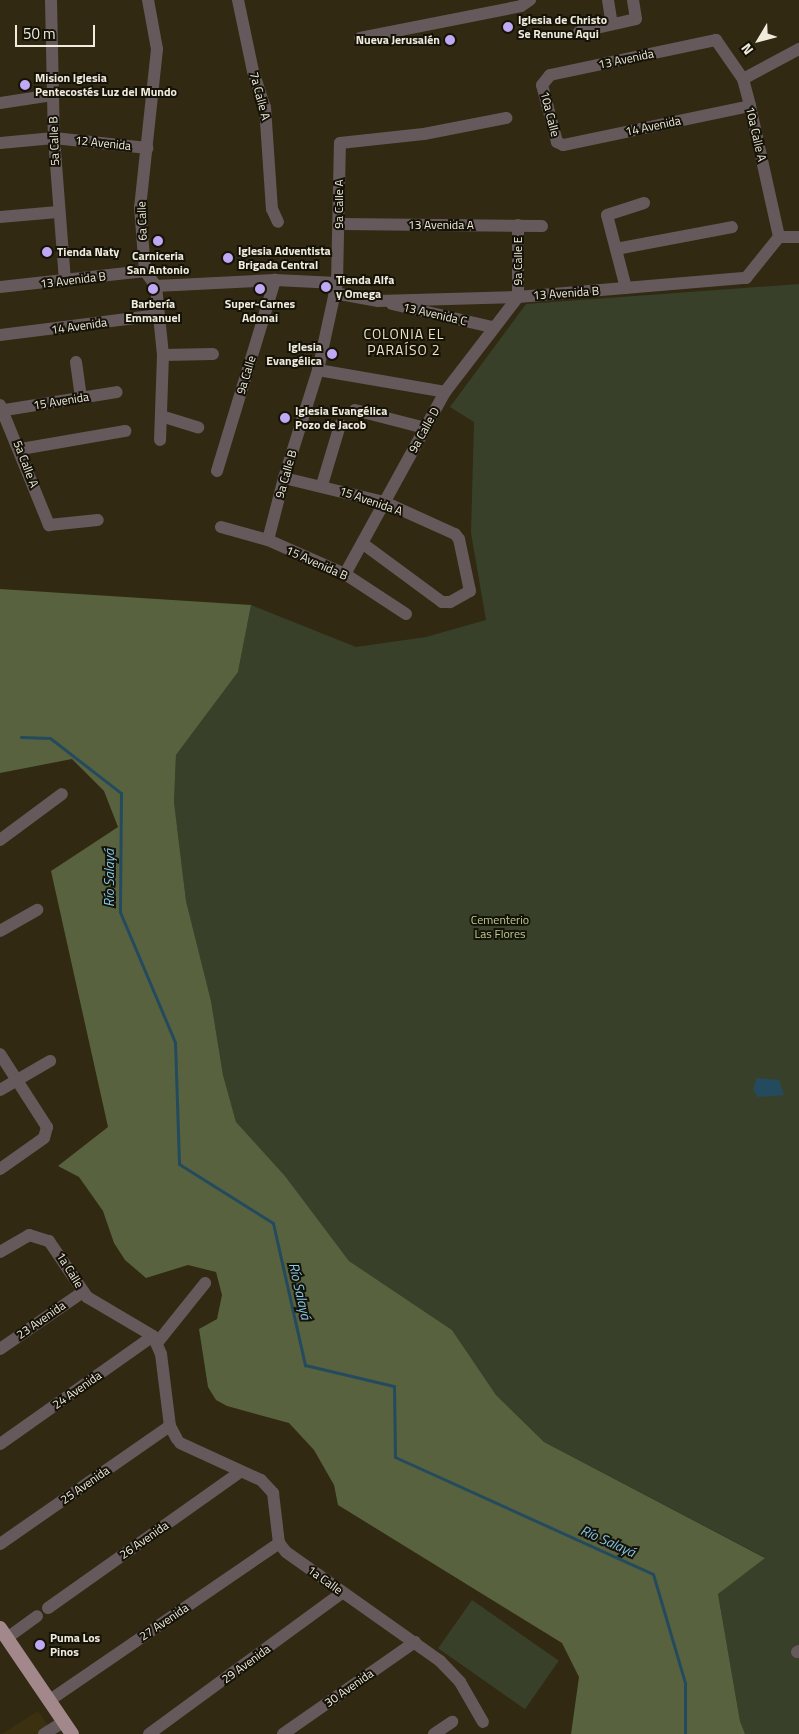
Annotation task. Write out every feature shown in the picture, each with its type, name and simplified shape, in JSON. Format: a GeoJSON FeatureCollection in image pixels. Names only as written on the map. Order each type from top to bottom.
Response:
{"type":"FeatureCollection","features":[{"type":"Feature","properties":{"kind":"main road"},"geometry":{"type":"LineString","coordinates":[[3,1633],[50,1700],[60,1731]]}},
{"type":"Feature","properties":{"kind":"street","name":"5a Calle B"},"geometry":{"type":"LineString","coordinates":[[51,0],[54,138],[58,212],[65,281]]}},
{"type":"Feature","properties":{"kind":"street","name":"6a Calle"},"geometry":{"type":"LineString","coordinates":[[145,271],[140,207],[157,49],[148,0]]}},
{"type":"Feature","properties":{"kind":"street","name":"7a Calle A"},"geometry":{"type":"LineString","coordinates":[[238,0],[250,60],[265,107],[272,209],[278,222]]}},
{"type":"Feature","properties":{"kind":"street"},"geometry":{"type":"LineString","coordinates":[[608,0],[612,24]]}},
{"type":"Feature","properties":{"kind":"street"},"geometry":{"type":"LineString","coordinates":[[579,32],[636,19],[633,0]]}},
{"type":"Feature","properties":{"kind":"street"},"geometry":{"type":"LineString","coordinates":[[360,38],[525,3]]}},
{"type":"Feature","properties":{"kind":"street","name":"10a Calle A"},"geometry":{"type":"LineString","coordinates":[[715,39],[743,79],[779,237]]}},
{"type":"Feature","properties":{"kind":"street","name":"13 Avenida"},"geometry":{"type":"LineString","coordinates":[[542,85],[550,75],[715,39]]}},
{"type":"Feature","properties":{"kind":"street"},"geometry":{"type":"LineString","coordinates":[[743,79],[799,49]]}},
{"type":"Feature","properties":{"kind":"street","name":"10a Calle"},"geometry":{"type":"LineString","coordinates":[[542,85],[557,142]]}},
{"type":"Feature","properties":{"kind":"street"},"geometry":{"type":"LineString","coordinates":[[0,103],[52,96]]}},
{"type":"Feature","properties":{"kind":"street","name":"14 Avenida"},"geometry":{"type":"LineString","coordinates":[[557,142],[563,145],[750,106]]}},
{"type":"Feature","properties":{"kind":"street","name":"9a Calle A"},"geometry":{"type":"LineString","coordinates":[[335,288],[340,224],[339,145],[344,141],[424,134],[506,118]]}},
{"type":"Feature","properties":{"kind":"street","name":"12 Avenida"},"geometry":{"type":"LineString","coordinates":[[0,143],[54,138],[147,148]]}},
{"type":"Feature","properties":{"kind":"street"},"geometry":{"type":"LineString","coordinates":[[626,288],[607,215],[644,203]]}},
{"type":"Feature","properties":{"kind":"street"},"geometry":{"type":"LineString","coordinates":[[0,217],[58,212]]}},
{"type":"Feature","properties":{"kind":"street","name":"13 Avenida A"},"geometry":{"type":"LineString","coordinates":[[340,224],[542,226]]}},
{"type":"Feature","properties":{"kind":"street","name":"9a Calle E"},"geometry":{"type":"LineString","coordinates":[[518,225],[518,297]]}},
{"type":"Feature","properties":{"kind":"street"},"geometry":{"type":"LineString","coordinates":[[616,250],[732,227]]}},
{"type":"Feature","properties":{"kind":"street"},"geometry":{"type":"LineString","coordinates":[[779,237],[799,237]]}},
{"type":"Feature","properties":{"kind":"street","name":"13 Avenida B"},"geometry":{"type":"LineString","coordinates":[[156,286],[275,280],[335,288],[378,301],[518,297],[746,278],[779,237]]}},
{"type":"Feature","properties":{"kind":"street"},"geometry":{"type":"LineString","coordinates":[[145,271],[156,286],[163,355],[160,440]]}},
{"type":"Feature","properties":{"kind":"street","name":"13 Avenida B"},"geometry":{"type":"LineString","coordinates":[[0,287],[145,271]]}},
{"type":"Feature","properties":{"kind":"street","name":"9a Calle"},"geometry":{"type":"LineString","coordinates":[[217,471],[275,280]]}},
{"type":"Feature","properties":{"kind":"street","name":"9a Calle B"},"geometry":{"type":"LineString","coordinates":[[268,540],[284,478],[318,370],[335,288]]}},
{"type":"Feature","properties":{"kind":"street","name":"9a Calle D"},"geometry":{"type":"LineString","coordinates":[[345,574],[444,392],[492,327],[518,297]]}},
{"type":"Feature","properties":{"kind":"street","name":"13 Avenida C"},"geometry":{"type":"LineString","coordinates":[[378,301],[492,327]]}},
{"type":"Feature","properties":{"kind":"street","name":"14 Avenida"},"geometry":{"type":"LineString","coordinates":[[0,335],[159,315]]}},
{"type":"Feature","properties":{"kind":"street"},"geometry":{"type":"LineString","coordinates":[[163,355],[213,354]]}},
{"type":"Feature","properties":{"kind":"street"},"geometry":{"type":"LineString","coordinates":[[76,362],[80,398]]}},
{"type":"Feature","properties":{"kind":"street"},"geometry":{"type":"LineString","coordinates":[[318,370],[444,392]]}},
{"type":"Feature","properties":{"kind":"street","name":"15 Avenida"},"geometry":{"type":"LineString","coordinates":[[2,408],[117,392]]}},
{"type":"Feature","properties":{"kind":"street","name":"5a Calle A"},"geometry":{"type":"LineString","coordinates":[[2,408],[49,525],[98,520]]}},
{"type":"Feature","properties":{"kind":"street"},"geometry":{"type":"LineString","coordinates":[[355,410],[425,428]]}},
{"type":"Feature","properties":{"kind":"street"},"geometry":{"type":"LineString","coordinates":[[161,416],[198,427]]}},
{"type":"Feature","properties":{"kind":"street"},"geometry":{"type":"LineString","coordinates":[[322,485],[340,425]]}},
{"type":"Feature","properties":{"kind":"street"},"geometry":{"type":"LineString","coordinates":[[20,449],[125,431]]}},
{"type":"Feature","properties":{"kind":"street","name":"15 Avenida A"},"geometry":{"type":"LineString","coordinates":[[284,478],[322,485],[384,502],[455,534],[459,539],[470,592],[447,602],[362,543]]}},
{"type":"Feature","properties":{"kind":"street","name":"15 Avenida B"},"geometry":{"type":"LineString","coordinates":[[221,527],[268,540],[345,574],[406,614]]}},
{"type":"Feature","properties":{"kind":"street"},"geometry":{"type":"LineString","coordinates":[[0,840],[62,794]]}},
{"type":"Feature","properties":{"kind":"street"},"geometry":{"type":"LineString","coordinates":[[0,932],[37,910]]}},
{"type":"Feature","properties":{"kind":"street"},"geometry":{"type":"LineString","coordinates":[[0,1054],[47,1127],[44,1138],[0,1169]]}},
{"type":"Feature","properties":{"kind":"street"},"geometry":{"type":"LineString","coordinates":[[0,1090],[50,1061]]}},
{"type":"Feature","properties":{"kind":"street","name":"1a Calle"},"geometry":{"type":"LineString","coordinates":[[0,1252],[20,1237],[29,1235],[49,1241],[83,1292],[95,1304],[147,1330],[155,1340]]}},
{"type":"Feature","properties":{"kind":"street","name":"24 Avenida"},"geometry":{"type":"LineString","coordinates":[[0,1444],[155,1340],[204,1283]]}},
{"type":"Feature","properties":{"kind":"street","name":"23 Avenida"},"geometry":{"type":"LineString","coordinates":[[0,1349],[83,1292]]}},
{"type":"Feature","properties":{"kind":"street"},"geometry":{"type":"LineString","coordinates":[[155,1340],[166,1379],[170,1426],[179,1441],[240,1472],[262,1480],[273,1493],[279,1543]]}},
{"type":"Feature","properties":{"kind":"street","name":"25 Avenida"},"geometry":{"type":"LineString","coordinates":[[0,1544],[170,1426]]}},
{"type":"Feature","properties":{"kind":"street","name":"26 Avenida"},"geometry":{"type":"LineString","coordinates":[[48,1608],[240,1472]]}},
{"type":"Feature","properties":{"kind":"street","name":"1a Calle"},"geometry":{"type":"LineString","coordinates":[[279,1543],[342,1593],[415,1642],[460,1682],[486,1730]]}},
{"type":"Feature","properties":{"kind":"street","name":"27 Avenida"},"geometry":{"type":"LineString","coordinates":[[50,1700],[279,1543]]}},
{"type":"Feature","properties":{"kind":"street","name":"29 Avenida"},"geometry":{"type":"LineString","coordinates":[[149,1734],[342,1593]]}},
{"type":"Feature","properties":{"kind":"street"},"geometry":{"type":"LineString","coordinates":[[3,1633],[38,1616]]}},
{"type":"Feature","properties":{"kind":"street","name":"30 Avenida"},"geometry":{"type":"LineString","coordinates":[[283,1734],[415,1642]]}},
{"type":"Feature","properties":{"kind":"street"},"geometry":{"type":"LineString","coordinates":[[434,1734],[452,1722]]}},
{"type":"Feature","properties":{"kind":"shaded area"},"geometry":{"type":"Polygon","coordinates":[[[38,1711],[54,1734],[2,1734],[38,1711]]]}},
{"type":"Feature","properties":{"kind":"green space","name":"Cementerio Las Flores"},"geometry":{"type":"Polygon","coordinates":[[[799,284],[799,1734],[745,1734],[740,1721],[718,1594],[764,1557],[544,1442],[496,1395],[452,1330],[349,1261],[285,1176],[236,1122],[223,1075],[211,1001],[186,901],[174,802],[176,755],[238,672],[251,605],[356,647],[426,637],[486,620],[471,533],[474,422],[450,407],[526,304],[799,284]]]}},
{"type":"Feature","properties":{"kind":"green space"},"geometry":{"type":"Polygon","coordinates":[[[0,589],[251,605],[238,672],[176,755],[174,802],[186,901],[211,1001],[223,1075],[236,1122],[285,1176],[349,1261],[452,1330],[496,1395],[544,1442],[765,1558],[718,1594],[740,1721],[745,1734],[571,1734],[579,1677],[562,1643],[338,1505],[334,1485],[314,1450],[289,1423],[227,1406],[216,1400],[208,1387],[199,1329],[217,1319],[222,1295],[216,1272],[188,1265],[146,1278],[125,1260],[114,1243],[103,1211],[79,1177],[58,1166],[108,1127],[51,871],[118,827],[104,791],[72,759],[0,773],[0,589]]]}},
{"type":"Feature","properties":{"kind":"green space"},"geometry":{"type":"Polygon","coordinates":[[[472,1600],[559,1661],[525,1709],[438,1648],[472,1600]]]}},
{"type":"Feature","properties":{"kind":"water"},"geometry":{"type":"Polygon","coordinates":[[[757,1078],[779,1080],[784,1095],[758,1097],[753,1089],[757,1078]]]}},
{"type":"Feature","properties":{"kind":"waterway","name":"Río Salayá"},"geometry":{"type":"LineString","coordinates":[[21,737],[50,738],[121,793],[120,912],[175,1042],[179,1164],[273,1223],[305,1365],[394,1386],[395,1457],[653,1574],[685,1683],[685,1734]]}},
{"type":"Feature","properties":{"kind":"place","name":"Iglesia de Christo Se Renune Aqui"},"geometry":{"type":"Point","coordinates":[508,27]}},
{"type":"Feature","properties":{"kind":"place","name":"Nueva Jerusalén"},"geometry":{"type":"Point","coordinates":[450,40]}},
{"type":"Feature","properties":{"kind":"place","name":"Mision Iglesia Pentecostés Luz del Mundo"},"geometry":{"type":"Point","coordinates":[25,85]}},
{"type":"Feature","properties":{"kind":"place","name":"Carniceria San Antonio"},"geometry":{"type":"Point","coordinates":[158,241]}},
{"type":"Feature","properties":{"kind":"place","name":"Tienda Naty"},"geometry":{"type":"Point","coordinates":[47,252]}},
{"type":"Feature","properties":{"kind":"place","name":"Iglesia Adventista Brigada Central"},"geometry":{"type":"Point","coordinates":[228,258]}},
{"type":"Feature","properties":{"kind":"place","name":"Tienda Alfa y Omega"},"geometry":{"type":"Point","coordinates":[326,287]}},
{"type":"Feature","properties":{"kind":"place","name":"Barbería Emmanuel"},"geometry":{"type":"Point","coordinates":[153,289]}},
{"type":"Feature","properties":{"kind":"place","name":"Super-Carnes Adonai"},"geometry":{"type":"Point","coordinates":[260,289]}},
{"type":"Feature","properties":{"kind":"place","name":"Iglesia Evangélica"},"geometry":{"type":"Point","coordinates":[332,354]}},
{"type":"Feature","properties":{"kind":"place","name":"Iglesia Evangélica Pozo de Jacob"},"geometry":{"type":"Point","coordinates":[285,418]}},
{"type":"Feature","properties":{"kind":"place","name":"Puma Los Pinos"},"geometry":{"type":"Point","coordinates":[40,1645]}},
{"type":"Feature","properties":{"kind":"district","name":"COLONIA EL PARAÍSO 2"},"geometry":{"type":"Point","coordinates":[404,342]}}]}
